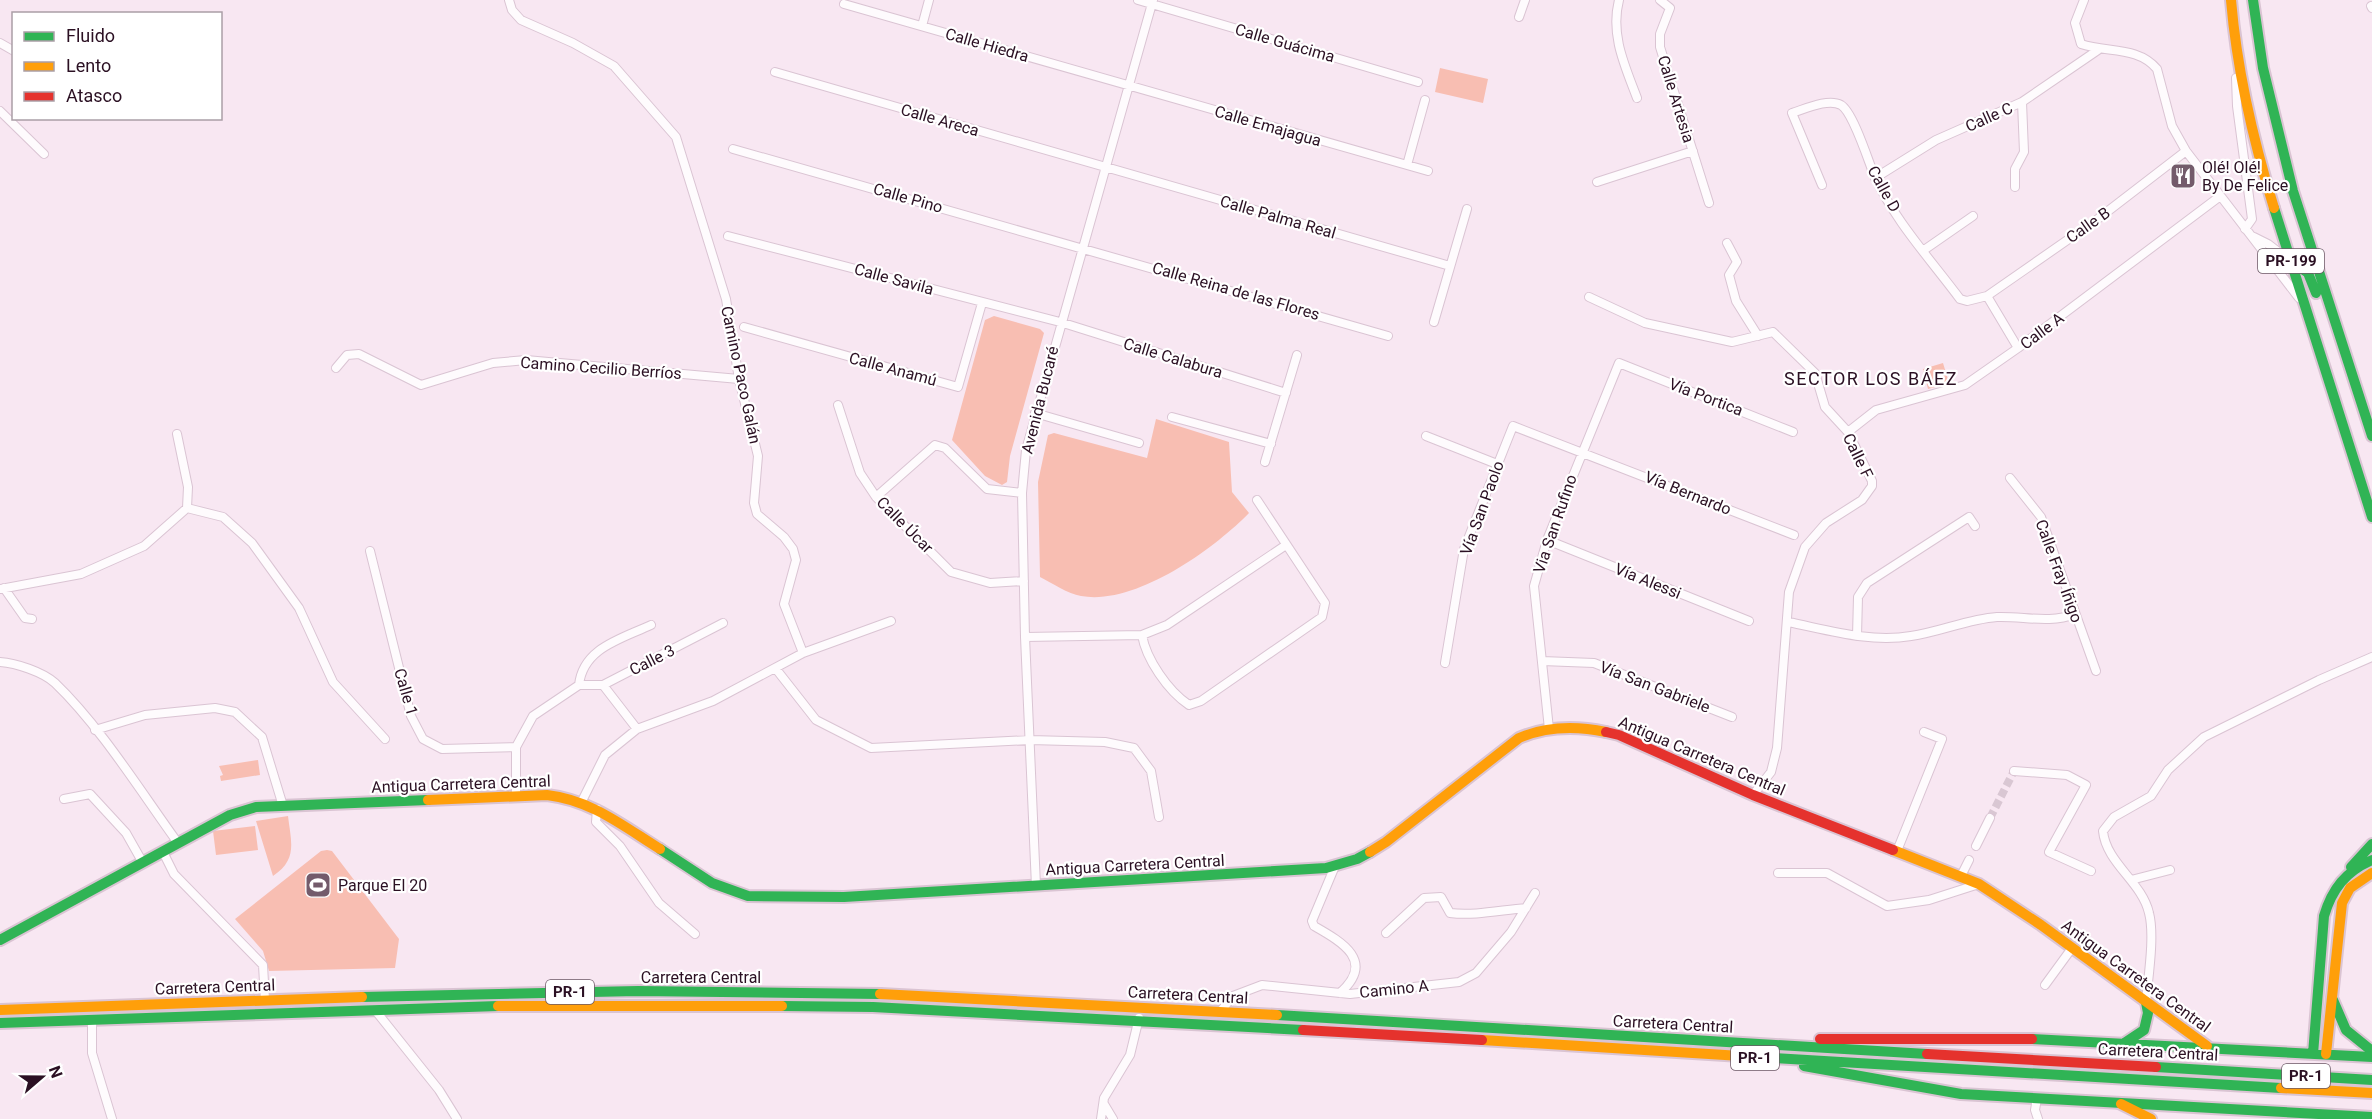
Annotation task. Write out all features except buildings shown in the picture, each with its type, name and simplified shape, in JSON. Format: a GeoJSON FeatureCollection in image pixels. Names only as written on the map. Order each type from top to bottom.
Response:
{"type":"FeatureCollection","features":[{"type":"Feature","properties":{"kind":"main road","name":"PR-199"},"geometry":{"type":"LineString","coordinates":[[2231,0],[2236,57],[2259,157],[2372,517]]}},
{"type":"Feature","properties":{"kind":"main road","name":"PR-199"},"geometry":{"type":"LineString","coordinates":[[2253,0],[2255,28],[2282,151],[2372,436]]}},
{"type":"Feature","properties":{"kind":"main road"},"geometry":{"type":"LineString","coordinates":[[2291,261],[2308,273],[2327,329],[2345,356]]}},
{"type":"Feature","properties":{"kind":"main road","name":"Antigua Carretera Central"},"geometry":{"type":"LineString","coordinates":[[0,940],[230,815],[256,807],[547,795],[582,801],[712,883],[748,896],[844,897],[1335,866],[1357,859],[1386,842],[1519,738],[1549,729],[1580,727],[1619,735],[1754,795],[1979,884],[2072,948],[2206,1046]]}},
{"type":"Feature","properties":{"kind":"main road"},"geometry":{"type":"LineString","coordinates":[[2313,1054],[2324,916],[2335,885],[2372,844]]}},
{"type":"Feature","properties":{"kind":"main road"},"geometry":{"type":"LineString","coordinates":[[2335,885],[2372,860]]}},
{"type":"Feature","properties":{"kind":"main road"},"geometry":{"type":"LineString","coordinates":[[2326,1054],[2331,989],[2342,903],[2350,888],[2372,873]]}},
{"type":"Feature","properties":{"kind":"main road"},"geometry":{"type":"LineString","coordinates":[[2331,989],[2334,1007],[2343,1026],[2354,1039],[2372,1051]]}},
{"type":"Feature","properties":{"kind":"main road","name":"Carretera Central"},"geometry":{"type":"LineString","coordinates":[[0,1010],[374,996],[732,991],[1015,1000],[2372,1080]]}},
{"type":"Feature","properties":{"kind":"main road"},"geometry":{"type":"LineString","coordinates":[[2126,1042],[2144,1030],[2148,1013],[2146,1002]]}},
{"type":"Feature","properties":{"kind":"main road","name":"Carretera Central"},"geometry":{"type":"LineString","coordinates":[[0,1023],[527,1005],[873,1007],[1139,1020],[2372,1093]]}},
{"type":"Feature","properties":{"kind":"main road"},"geometry":{"type":"LineString","coordinates":[[1771,1044],[1816,1039],[2058,1039],[2372,1057]]}},
{"type":"Feature","properties":{"kind":"main road"},"geometry":{"type":"LineString","coordinates":[[1779,1059],[1818,1071],[1961,1094],[2372,1117]]}},
{"type":"Feature","properties":{"kind":"main road"},"geometry":{"type":"LineString","coordinates":[[2117,1101],[2151,1119]]}},
{"type":"Feature","properties":{"kind":"main road"},"geometry":{"type":"LineString","coordinates":[[2313,1119],[2326,1114]]}},
{"type":"Feature","properties":{"kind":"street","name":"Camino Paco Galán"},"geometry":{"type":"LineString","coordinates":[[509,0],[512,10],[521,20],[573,42],[614,66],[676,137],[726,299],[739,379],[758,456],[754,503],[757,514],[784,537],[793,549],[796,560],[784,604],[803,653]]}},
{"type":"Feature","properties":{"kind":"street"},"geometry":{"type":"LineString","coordinates":[[922,26],[929,0]]}},
{"type":"Feature","properties":{"kind":"street","name":"Calle Guácima"},"geometry":{"type":"LineString","coordinates":[[1138,0],[1153,2],[1418,82]]}},
{"type":"Feature","properties":{"kind":"street"},"geometry":{"type":"LineString","coordinates":[[1519,16],[1525,0]]}},
{"type":"Feature","properties":{"kind":"street"},"geometry":{"type":"LineString","coordinates":[[1619,0],[1615,26],[1617,42],[1637,99]]}},
{"type":"Feature","properties":{"kind":"street","name":"Calle Artesia"},"geometry":{"type":"LineString","coordinates":[[1659,0],[1670,8],[1660,34],[1660,47],[1709,203]]}},
{"type":"Feature","properties":{"kind":"street"},"geometry":{"type":"LineString","coordinates":[[2084,0],[2075,23],[2076,34],[2081,44],[2098,50],[2133,52],[2151,61],[2157,69],[2172,126],[2186,151],[2219,197],[2304,303]]}},
{"type":"Feature","properties":{"kind":"street","name":"Avenida Bucaré"},"geometry":{"type":"LineString","coordinates":[[1036,886],[1025,637],[1022,493],[1026,450],[1060,322],[1153,2]]}},
{"type":"Feature","properties":{"kind":"street","name":"Calle Hiedra"},"geometry":{"type":"LineString","coordinates":[[844,4],[1129,86]]}},
{"type":"Feature","properties":{"kind":"street","name":"Calle C"},"geometry":{"type":"LineString","coordinates":[[1875,178],[1936,140],[2022,102],[2098,50]]}},
{"type":"Feature","properties":{"kind":"street"},"geometry":{"type":"LineString","coordinates":[[2236,57],[2237,106],[2252,219],[2245,229]]}},
{"type":"Feature","properties":{"kind":"street","name":"Calle Areca"},"geometry":{"type":"LineString","coordinates":[[775,72],[1106,167]]}},
{"type":"Feature","properties":{"kind":"street","name":"Calle Emajagua"},"geometry":{"type":"LineString","coordinates":[[1129,86],[1428,171]]}},
{"type":"Feature","properties":{"kind":"street"},"geometry":{"type":"LineString","coordinates":[[1407,165],[1425,100]]}},
{"type":"Feature","properties":{"kind":"street"},"geometry":{"type":"LineString","coordinates":[[2014,187],[2015,169],[2024,152],[2022,102]]}},
{"type":"Feature","properties":{"kind":"street","name":"Calle D"},"geometry":{"type":"LineString","coordinates":[[1822,185],[1792,113],[1818,105],[1836,103],[1847,110],[1875,178],[1960,299],[1967,301],[1987,296]]}},
{"type":"Feature","properties":{"kind":"street"},"geometry":{"type":"LineString","coordinates":[[0,111],[44,154]]}},
{"type":"Feature","properties":{"kind":"street","name":"Calle Pino"},"geometry":{"type":"LineString","coordinates":[[733,149],[1083,248]]}},
{"type":"Feature","properties":{"kind":"street"},"geometry":{"type":"LineString","coordinates":[[1597,182],[1693,151]]}},
{"type":"Feature","properties":{"kind":"street","name":"Calle B"},"geometry":{"type":"LineString","coordinates":[[1987,296],[2099,218],[2186,151]]}},
{"type":"Feature","properties":{"kind":"street","name":"Calle Palma Real"},"geometry":{"type":"LineString","coordinates":[[1106,167],[1450,266]]}},
{"type":"Feature","properties":{"kind":"street","name":"Calle A"},"geometry":{"type":"LineString","coordinates":[[1848,432],[1876,410],[1965,385],[2219,197]]}},
{"type":"Feature","properties":{"kind":"street"},"geometry":{"type":"LineString","coordinates":[[1434,322],[1467,209]]}},
{"type":"Feature","properties":{"kind":"street"},"geometry":{"type":"LineString","coordinates":[[1924,250],[1973,216]]}},
{"type":"Feature","properties":{"kind":"street","name":"Calle Savila"},"geometry":{"type":"LineString","coordinates":[[728,236],[1060,322]]}},
{"type":"Feature","properties":{"kind":"street"},"geometry":{"type":"LineString","coordinates":[[2252,236],[2268,244],[2291,261]]}},
{"type":"Feature","properties":{"kind":"street"},"geometry":{"type":"LineString","coordinates":[[1727,243],[1737,262],[1729,274],[1733,294],[1758,336]]}},
{"type":"Feature","properties":{"kind":"street","name":"Calle Reina de las Flores"},"geometry":{"type":"LineString","coordinates":[[1083,248],[1388,336]]}},
{"type":"Feature","properties":{"kind":"street"},"geometry":{"type":"LineString","coordinates":[[1987,296],[2018,348]]}},
{"type":"Feature","properties":{"kind":"street","name":"Calle F"},"geometry":{"type":"LineString","coordinates":[[1590,297],[1645,323],[1732,342],[1773,332],[1815,373],[1825,407],[1848,432],[1868,470],[1872,486],[1862,500],[1826,523],[1806,547],[1790,591],[1777,748],[1771,772],[1754,795]]}},
{"type":"Feature","properties":{"kind":"street","name":"Calle Anamú"},"geometry":{"type":"LineString","coordinates":[[744,327],[958,387],[982,303]]}},
{"type":"Feature","properties":{"kind":"street","name":"Calle Calabura"},"geometry":{"type":"LineString","coordinates":[[1060,322],[1286,393]]}},
{"type":"Feature","properties":{"kind":"street","name":"Camino Cecilio Berríos"},"geometry":{"type":"LineString","coordinates":[[336,368],[347,355],[359,354],[421,385],[493,363],[526,360],[739,379]]}},
{"type":"Feature","properties":{"kind":"street"},"geometry":{"type":"LineString","coordinates":[[1265,462],[1297,355]]}},
{"type":"Feature","properties":{"kind":"street","name":"Vía Portica"},"geometry":{"type":"LineString","coordinates":[[1619,363],[1793,432]]}},
{"type":"Feature","properties":{"kind":"street","name":"Via San Rufino"},"geometry":{"type":"LineString","coordinates":[[1549,729],[1534,586],[1547,540],[1619,363]]}},
{"type":"Feature","properties":{"kind":"street","name":"Calle Úcar"},"geometry":{"type":"LineString","coordinates":[[838,405],[860,473],[876,497],[951,572],[990,584],[1024,581]]}},
{"type":"Feature","properties":{"kind":"street"},"geometry":{"type":"LineString","coordinates":[[1035,413],[1139,443]]}},
{"type":"Feature","properties":{"kind":"street"},"geometry":{"type":"LineString","coordinates":[[1172,417],[1271,444]]}},
{"type":"Feature","properties":{"kind":"street","name":"Vía San Paolo"},"geometry":{"type":"LineString","coordinates":[[1445,663],[1464,549],[1513,426],[1582,451]]}},
{"type":"Feature","properties":{"kind":"street"},"geometry":{"type":"LineString","coordinates":[[32,619],[25,618],[2,588],[81,574],[144,546],[187,508],[188,487],[177,434]]}},
{"type":"Feature","properties":{"kind":"street"},"geometry":{"type":"LineString","coordinates":[[1426,436],[1497,464]]}},
{"type":"Feature","properties":{"kind":"street"},"geometry":{"type":"LineString","coordinates":[[876,497],[935,445],[945,448],[987,489],[1022,493]]}},
{"type":"Feature","properties":{"kind":"street","name":"Vía Bernardo"},"geometry":{"type":"LineString","coordinates":[[1582,451],[1794,535]]}},
{"type":"Feature","properties":{"kind":"street","name":"Calle Fray Íñigo"},"geometry":{"type":"LineString","coordinates":[[2010,478],[2041,518],[2096,671]]}},
{"type":"Feature","properties":{"kind":"street"},"geometry":{"type":"LineString","coordinates":[[1142,635],[1144,647],[1176,696],[1189,705],[1201,701],[1322,617],[1326,603],[1257,500]]}},
{"type":"Feature","properties":{"kind":"street"},"geometry":{"type":"LineString","coordinates":[[187,508],[223,516],[252,543],[299,608],[333,682],[385,739]]}},
{"type":"Feature","properties":{"kind":"street"},"geometry":{"type":"LineString","coordinates":[[1857,636],[1858,597],[1867,583],[1969,517],[1975,526]]}},
{"type":"Feature","properties":{"kind":"street","name":"Vía Alessi"},"geometry":{"type":"LineString","coordinates":[[1547,540],[1749,621]]}},
{"type":"Feature","properties":{"kind":"street"},"geometry":{"type":"LineString","coordinates":[[1025,637],[1142,635],[1167,626],[1286,545]]}},
{"type":"Feature","properties":{"kind":"street","name":"Calle 1"},"geometry":{"type":"LineString","coordinates":[[370,551],[411,716],[423,739],[442,749],[516,747]]}},
{"type":"Feature","properties":{"kind":"street"},"geometry":{"type":"LineString","coordinates":[[1788,622],[1857,636],[1910,636],[1996,618],[2047,620],[2075,614]]}},
{"type":"Feature","properties":{"kind":"street"},"geometry":{"type":"LineString","coordinates":[[582,801],[605,755],[637,729],[713,701],[803,653],[891,621]]}},
{"type":"Feature","properties":{"kind":"street","name":"Calle 3"},"geometry":{"type":"LineString","coordinates":[[579,685],[603,685],[723,623]]}},
{"type":"Feature","properties":{"kind":"street"},"geometry":{"type":"LineString","coordinates":[[516,796],[516,747],[533,716],[579,685],[581,668],[602,648],[651,625]]}},
{"type":"Feature","properties":{"kind":"street"},"geometry":{"type":"LineString","coordinates":[[2146,1002],[2150,964],[2149,913],[2131,880],[2104,840],[2103,831],[2108,822],[2151,796],[2168,770],[2205,737],[2319,680],[2372,657]]}},
{"type":"Feature","properties":{"kind":"street","name":"Vía San Gabriele"},"geometry":{"type":"LineString","coordinates":[[1542,660],[1594,663],[1732,717]]}},
{"type":"Feature","properties":{"kind":"street"},"geometry":{"type":"LineString","coordinates":[[0,662],[12,663],[53,682],[95,730],[178,843]]}},
{"type":"Feature","properties":{"kind":"street"},"geometry":{"type":"LineString","coordinates":[[776,669],[816,720],[871,748],[1030,741],[1105,742],[1134,748],[1151,771],[1159,818]]}},
{"type":"Feature","properties":{"kind":"street"},"geometry":{"type":"LineString","coordinates":[[603,685],[637,729]]}},
{"type":"Feature","properties":{"kind":"street"},"geometry":{"type":"LineString","coordinates":[[95,730],[145,715],[215,708],[235,712],[262,737],[283,806]]}},
{"type":"Feature","properties":{"kind":"street"},"geometry":{"type":"LineString","coordinates":[[1897,851],[1942,739],[1924,732]]}},
{"type":"Feature","properties":{"kind":"street"},"geometry":{"type":"LineString","coordinates":[[2014,771],[2067,776],[2086,785],[2049,852],[2091,871]]}},
{"type":"Feature","properties":{"kind":"street"},"geometry":{"type":"LineString","coordinates":[[64,800],[90,794],[126,833],[143,862]]}},
{"type":"Feature","properties":{"kind":"street"},"geometry":{"type":"LineString","coordinates":[[597,809],[596,822],[620,846],[659,903],[695,934]]}},
{"type":"Feature","properties":{"kind":"street"},"geometry":{"type":"LineString","coordinates":[[1976,846],[1990,818]]}},
{"type":"Feature","properties":{"kind":"street"},"geometry":{"type":"LineString","coordinates":[[163,852],[174,874],[256,955],[263,965],[265,1000]]}},
{"type":"Feature","properties":{"kind":"street"},"geometry":{"type":"LineString","coordinates":[[1961,876],[1969,860]]}},
{"type":"Feature","properties":{"kind":"street"},"geometry":{"type":"LineString","coordinates":[[1335,866],[1312,921],[1314,926],[1338,939],[1350,952],[1355,966],[1354,976],[1351,983],[1340,993]]}},
{"type":"Feature","properties":{"kind":"street"},"geometry":{"type":"LineString","coordinates":[[2131,880],[2170,870]]}},
{"type":"Feature","properties":{"kind":"street"},"geometry":{"type":"LineString","coordinates":[[1778,873],[1827,873],[1887,906],[1929,900],[1979,884]]}},
{"type":"Feature","properties":{"kind":"street","name":"Camino A"},"geometry":{"type":"LineString","coordinates":[[1220,1012],[1233,996],[1262,985],[1340,993],[1459,982],[1476,973],[1511,932],[1535,893]]}},
{"type":"Feature","properties":{"kind":"street"},"geometry":{"type":"LineString","coordinates":[[1386,933],[1424,898],[1441,897],[1450,913],[1465,915],[1501,909],[1526,908]]}},
{"type":"Feature","properties":{"kind":"street"},"geometry":{"type":"LineString","coordinates":[[2045,985],[2072,948]]}},
{"type":"Feature","properties":{"kind":"street"},"geometry":{"type":"LineString","coordinates":[[374,996],[375,1010],[439,1090],[457,1119]]}},
{"type":"Feature","properties":{"kind":"street"},"geometry":{"type":"LineString","coordinates":[[1101,1119],[1104,1103],[1131,1055],[1140,1008]]}},
{"type":"Feature","properties":{"kind":"street"},"geometry":{"type":"LineString","coordinates":[[92,1019],[92,1053],[112,1119]]}},
{"type":"Feature","properties":{"kind":"street"},"geometry":{"type":"LineString","coordinates":[[2037,1098],[2035,1110],[2038,1119]]}},
{"type":"Feature","properties":{"kind":"street"},"geometry":{"type":"LineString","coordinates":[[1104,1103],[1108,1115],[1113,1119]]}},
{"type":"Feature","properties":{"kind":"shaded area"},"geometry":{"type":"Polygon","coordinates":[[[1440,68],[1488,79],[1483,103],[1435,92],[1440,68]]]}},
{"type":"Feature","properties":{"kind":"shaded area"},"geometry":{"type":"Polygon","coordinates":[[[994,316],[1040,329],[1044,333],[1010,456],[1007,482],[1002,485],[985,476],[952,440],[985,320],[994,316]]]}},
{"type":"Feature","properties":{"kind":"shaded area"},"geometry":{"type":"Polygon","coordinates":[[[1943,363],[1949,383],[1928,389],[1923,369],[1943,363]]]}},
{"type":"Feature","properties":{"kind":"shaded area"},"geometry":{"type":"Polygon","coordinates":[[[1156,419],[1229,442],[1232,492],[1249,513],[1216,543],[1195,558],[1149,584],[1125,592],[1102,597],[1081,596],[1065,591],[1040,577],[1038,482],[1048,435],[1054,433],[1147,458],[1156,419]]]}},
{"type":"Feature","properties":{"kind":"shaded area"},"geometry":{"type":"Polygon","coordinates":[[[258,760],[260,775],[221,781],[220,776],[223,775],[219,766],[258,760]]]}},
{"type":"Feature","properties":{"kind":"shaded area"},"geometry":{"type":"Polygon","coordinates":[[[288,816],[290,856],[281,870],[273,876],[256,821],[288,816]]]}},
{"type":"Feature","properties":{"kind":"shaded area"},"geometry":{"type":"Polygon","coordinates":[[[255,826],[258,850],[216,855],[213,831],[255,826]]]}},
{"type":"Feature","properties":{"kind":"shaded area","name":"Parque El 20"},"geometry":{"type":"Polygon","coordinates":[[[321,851],[332,851],[399,939],[395,968],[269,971],[263,951],[235,919],[321,851]]]}},
{"type":"Feature","properties":{"kind":"tunnel"},"geometry":{"type":"LineString","coordinates":[[1990,818],[2014,771]]}},
{"type":"Feature","properties":{"kind":"traffic: fast"},"geometry":{"type":"LineString","coordinates":[[2253,0],[2263,68],[2293,191],[2372,436]]}},
{"type":"Feature","properties":{"kind":"traffic: fast"},"geometry":{"type":"LineString","coordinates":[[2274,208],[2372,517]]}},
{"type":"Feature","properties":{"kind":"traffic: fast"},"geometry":{"type":"LineString","coordinates":[[2291,261],[2308,273],[2316,293]]}},
{"type":"Feature","properties":{"kind":"traffic: fast"},"geometry":{"type":"LineString","coordinates":[[0,940],[230,815],[256,807],[428,800]]}},
{"type":"Feature","properties":{"kind":"traffic: fast"},"geometry":{"type":"LineString","coordinates":[[2351,867],[2372,844]]}},
{"type":"Feature","properties":{"kind":"traffic: fast"},"geometry":{"type":"LineString","coordinates":[[660,849],[712,883],[748,896],[844,897],[1326,868],[1357,859],[1370,852]]}},
{"type":"Feature","properties":{"kind":"traffic: fast"},"geometry":{"type":"LineString","coordinates":[[2313,1054],[2324,916],[2331,897],[2341,882],[2347,875],[2372,860]]}},
{"type":"Feature","properties":{"kind":"traffic: fast"},"geometry":{"type":"LineString","coordinates":[[362,997],[638,991],[880,994]]}},
{"type":"Feature","properties":{"kind":"traffic: fast"},"geometry":{"type":"LineString","coordinates":[[2333,1000],[2346,1030],[2372,1051]]}},
{"type":"Feature","properties":{"kind":"traffic: fast"},"geometry":{"type":"LineString","coordinates":[[2126,1042],[2144,1030],[2148,1013],[2146,1002]]}},
{"type":"Feature","properties":{"kind":"traffic: fast"},"geometry":{"type":"LineString","coordinates":[[0,1023],[498,1006]]}},
{"type":"Feature","properties":{"kind":"traffic: fast"},"geometry":{"type":"LineString","coordinates":[[782,1006],[873,1007],[1303,1030]]}},
{"type":"Feature","properties":{"kind":"traffic: fast"},"geometry":{"type":"LineString","coordinates":[[1277,1015],[1927,1054]]}},
{"type":"Feature","properties":{"kind":"traffic: fast"},"geometry":{"type":"LineString","coordinates":[[2032,1039],[2372,1057]]}},
{"type":"Feature","properties":{"kind":"traffic: fast"},"geometry":{"type":"LineString","coordinates":[[1757,1057],[2281,1088]]}},
{"type":"Feature","properties":{"kind":"traffic: fast"},"geometry":{"type":"LineString","coordinates":[[1804,1066],[1961,1094],[2372,1117]]}},
{"type":"Feature","properties":{"kind":"traffic: fast"},"geometry":{"type":"LineString","coordinates":[[2156,1067],[2372,1080]]}},
{"type":"Feature","properties":{"kind":"traffic: slow"},"geometry":{"type":"LineString","coordinates":[[2231,0],[2237,53],[2247,105],[2274,208]]}},
{"type":"Feature","properties":{"kind":"traffic: slow"},"geometry":{"type":"LineString","coordinates":[[1370,852],[1519,738],[1540,731],[1562,728],[1606,732]]}},
{"type":"Feature","properties":{"kind":"traffic: slow"},"geometry":{"type":"LineString","coordinates":[[428,800],[547,795],[563,798],[606,815],[660,849]]}},
{"type":"Feature","properties":{"kind":"traffic: slow"},"geometry":{"type":"LineString","coordinates":[[1893,850],[1979,884],[2041,925],[2207,1046]]}},
{"type":"Feature","properties":{"kind":"traffic: slow"},"geometry":{"type":"LineString","coordinates":[[2326,1054],[2342,903],[2350,888],[2372,873]]}},
{"type":"Feature","properties":{"kind":"traffic: slow"},"geometry":{"type":"LineString","coordinates":[[880,994],[1277,1015]]}},
{"type":"Feature","properties":{"kind":"traffic: slow"},"geometry":{"type":"LineString","coordinates":[[0,1010],[362,997]]}},
{"type":"Feature","properties":{"kind":"traffic: slow"},"geometry":{"type":"LineString","coordinates":[[498,1006],[782,1006]]}},
{"type":"Feature","properties":{"kind":"traffic: slow"},"geometry":{"type":"LineString","coordinates":[[1482,1040],[1757,1057]]}},
{"type":"Feature","properties":{"kind":"traffic: slow"},"geometry":{"type":"LineString","coordinates":[[2281,1088],[2372,1093]]}},
{"type":"Feature","properties":{"kind":"traffic: slow"},"geometry":{"type":"LineString","coordinates":[[2121,1104],[2151,1119]]}},
{"type":"Feature","properties":{"kind":"traffic: jam"},"geometry":{"type":"LineString","coordinates":[[1606,732],[1619,735],[1753,795],[1893,850]]}},
{"type":"Feature","properties":{"kind":"traffic: jam"},"geometry":{"type":"LineString","coordinates":[[1303,1030],[1482,1040]]}},
{"type":"Feature","properties":{"kind":"traffic: jam"},"geometry":{"type":"LineString","coordinates":[[1820,1039],[2032,1039]]}},
{"type":"Feature","properties":{"kind":"traffic: jam"},"geometry":{"type":"LineString","coordinates":[[1927,1054],[2156,1067]]}},
{"type":"Feature","properties":{"kind":"place","name":"Olé! Olé! By De Felice"},"geometry":{"type":"Point","coordinates":[2183,176]}},
{"type":"Feature","properties":{"kind":"place","name":"Parque El 20"},"geometry":{"type":"Point","coordinates":[318,885]}},
{"type":"Feature","properties":{"kind":"district","name":"SECTOR LOS BÁEZ"},"geometry":{"type":"Point","coordinates":[1871,378]}}]}
